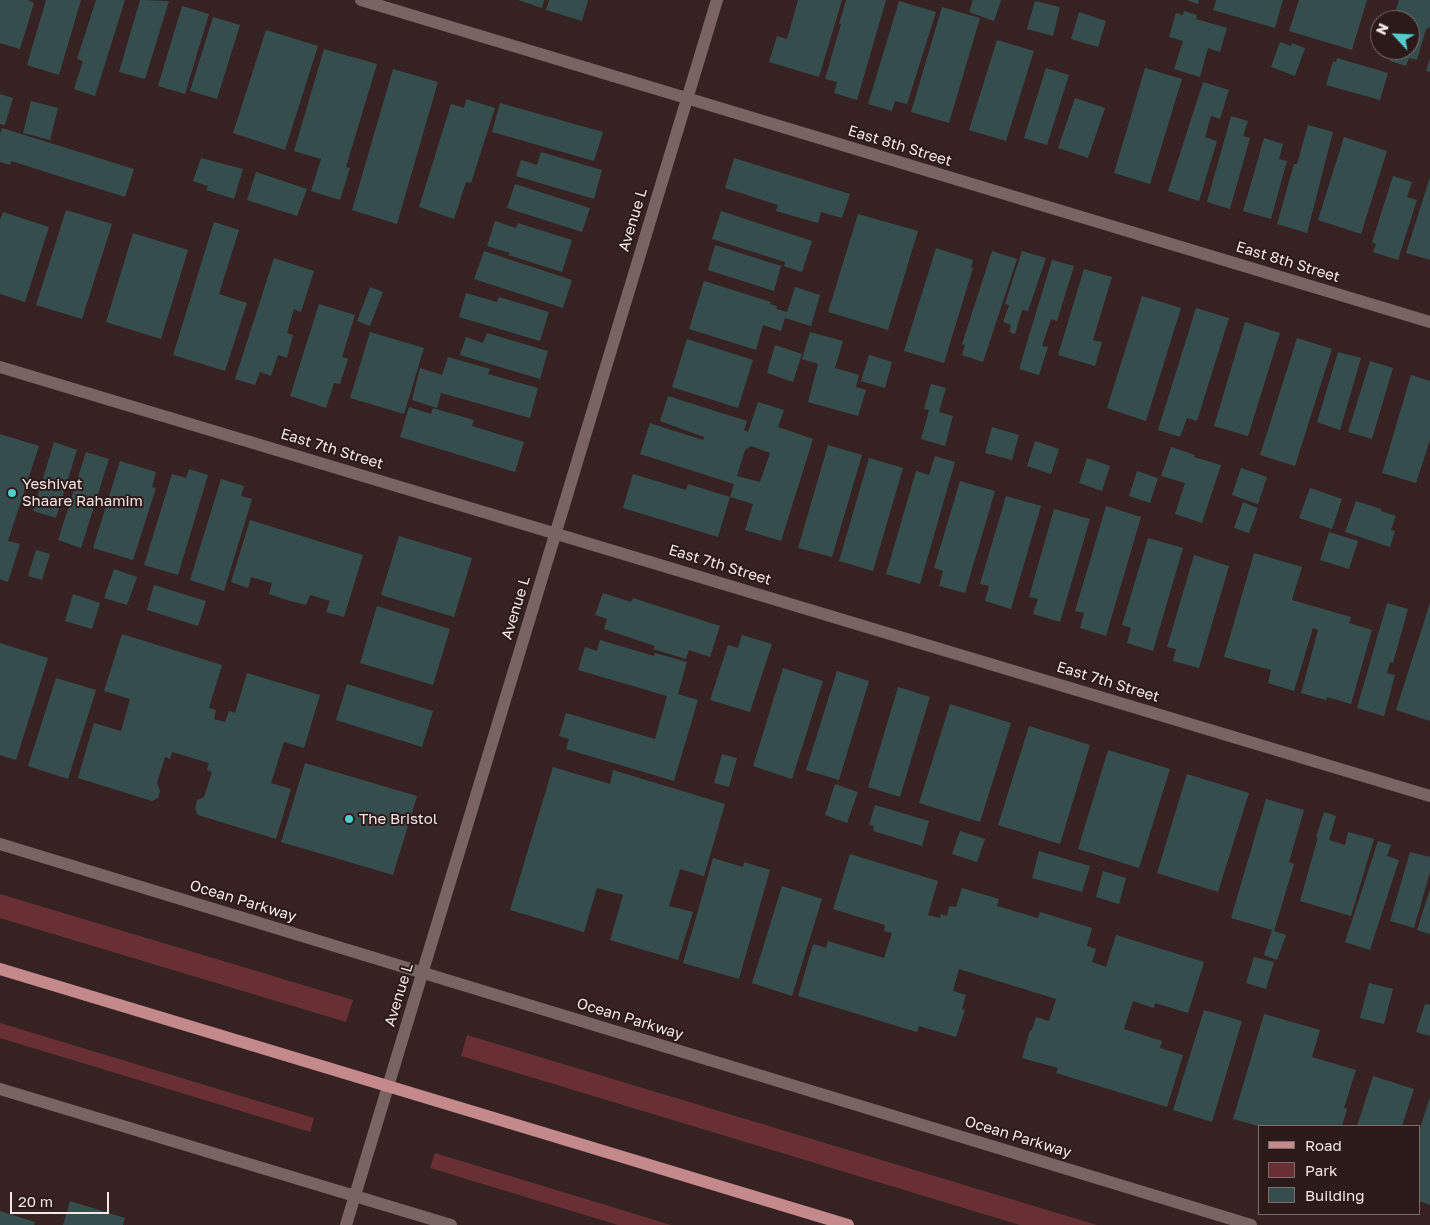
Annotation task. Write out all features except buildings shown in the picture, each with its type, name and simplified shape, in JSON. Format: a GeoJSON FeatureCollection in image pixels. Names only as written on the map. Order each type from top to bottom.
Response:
{"type":"FeatureCollection","features":[{"type":"Feature","properties":{"kind":"main road"},"geometry":{"type":"LineString","coordinates":[[0,969],[848,1225]]}},
{"type":"Feature","properties":{"kind":"street","name":"East 8th Street"},"geometry":{"type":"LineString","coordinates":[[361,0],[1430,322]]}},
{"type":"Feature","properties":{"kind":"street","name":"Avenue L"},"geometry":{"type":"LineString","coordinates":[[346,1225],[717,0]]}},
{"type":"Feature","properties":{"kind":"street","name":"East 7th Street"},"geometry":{"type":"LineString","coordinates":[[0,367],[1430,796]]}},
{"type":"Feature","properties":{"kind":"street","name":"Ocean Parkway"},"geometry":{"type":"LineString","coordinates":[[0,844],[1251,1225]]}},
{"type":"Feature","properties":{"kind":"street"},"geometry":{"type":"LineString","coordinates":[[0,1088],[451,1225]]}},
{"type":"Feature","properties":{"kind":"green space"},"geometry":{"type":"Polygon","coordinates":[[[0,894],[353,1000],[346,1022],[0,918],[0,894]]]}},
{"type":"Feature","properties":{"kind":"green space"},"geometry":{"type":"Polygon","coordinates":[[[0,1023],[314,1118],[310,1132],[0,1038],[0,1023]]]}},
{"type":"Feature","properties":{"kind":"green space"},"geometry":{"type":"Polygon","coordinates":[[[467,1035],[1097,1225],[1020,1225],[461,1056],[467,1035]]]}},
{"type":"Feature","properties":{"kind":"green space"},"geometry":{"type":"Polygon","coordinates":[[[435,1153],[671,1225],[618,1225],[430,1168],[435,1153]]]}},
{"type":"Feature","properties":{"kind":"place","name":"Yeshivat Shaare Rahamim"},"geometry":{"type":"Point","coordinates":[12,493]}},
{"type":"Feature","properties":{"kind":"place","name":"The Bristol"},"geometry":{"type":"Point","coordinates":[349,819]}}]}
